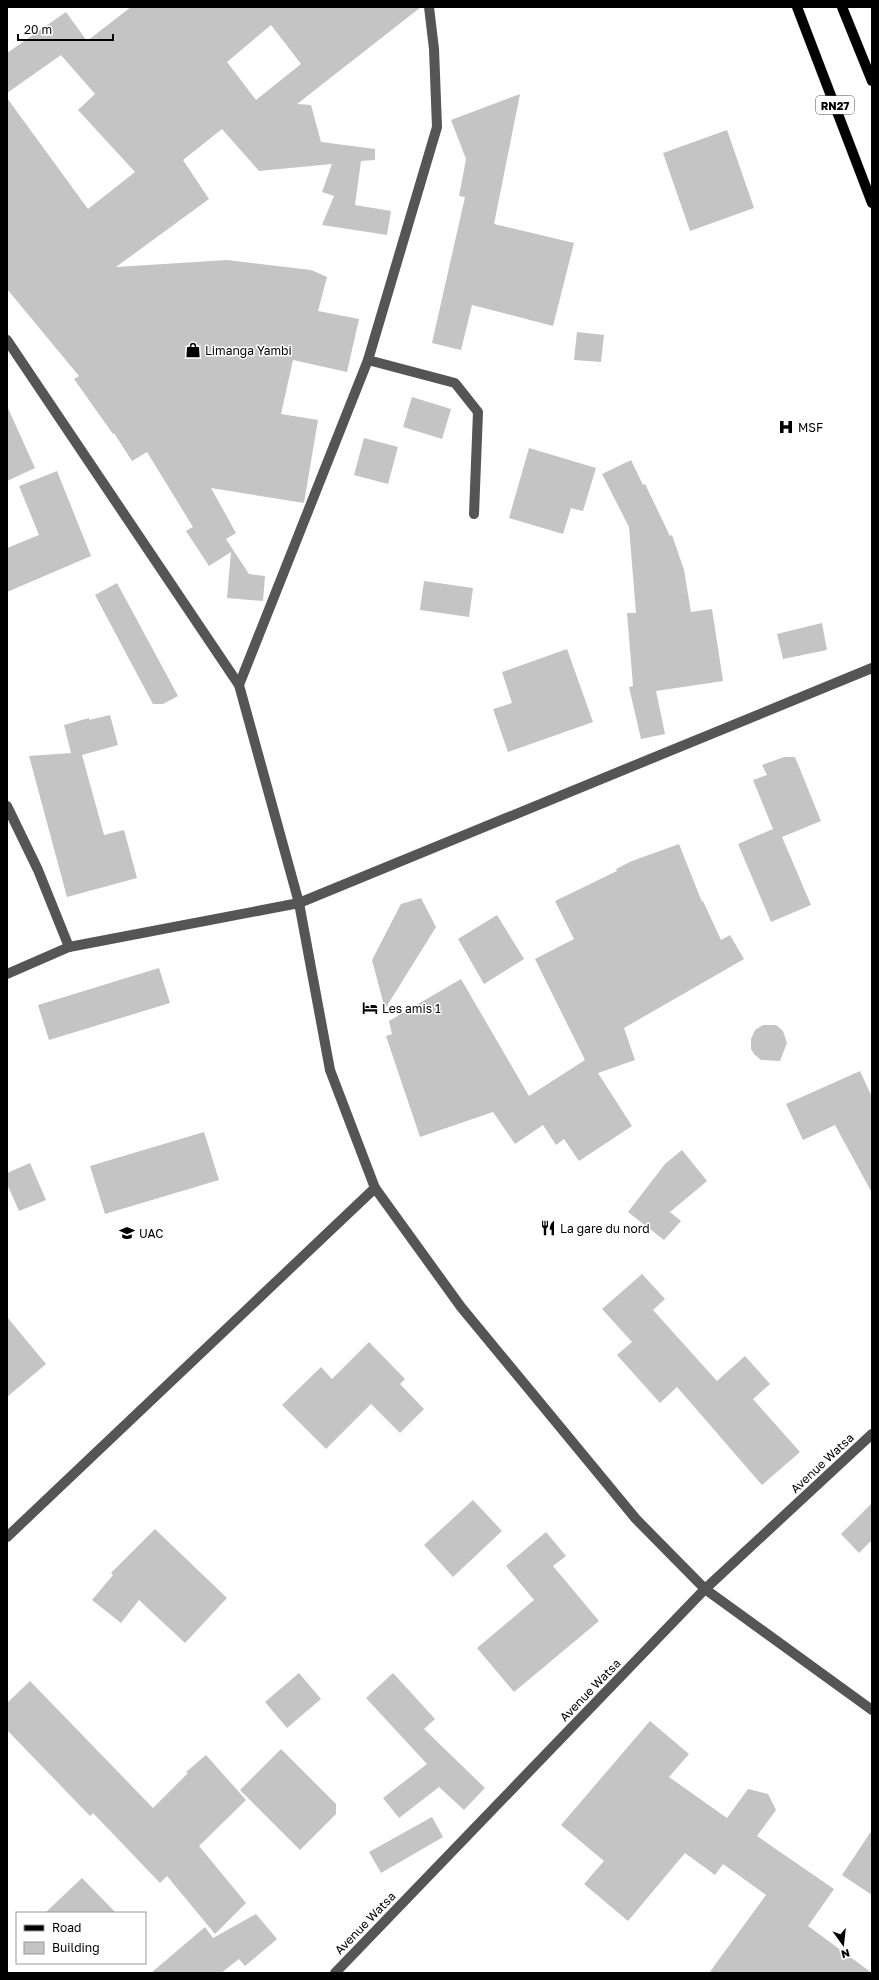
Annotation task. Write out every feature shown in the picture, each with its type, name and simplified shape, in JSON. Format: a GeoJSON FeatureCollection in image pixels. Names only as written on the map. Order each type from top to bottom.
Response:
{"type":"FeatureCollection","features":[{"type":"Feature","properties":{"kind":"main road","name":"RN27"},"geometry":{"type":"LineString","coordinates":[[797,7],[872,203]]}},
{"type":"Feature","properties":{"kind":"main road"},"geometry":{"type":"LineString","coordinates":[[842,7],[872,81]]}},
{"type":"Feature","properties":{"kind":"street"},"geometry":{"type":"LineString","coordinates":[[239,685],[368,360],[437,128],[434,49],[429,7]]}},
{"type":"Feature","properties":{"kind":"street"},"geometry":{"type":"LineString","coordinates":[[7,340],[239,685],[299,903],[330,1070],[376,1188],[461,1307],[636,1519],[705,1589],[872,1710]]}},
{"type":"Feature","properties":{"kind":"street"},"geometry":{"type":"LineString","coordinates":[[368,360],[455,383],[478,412],[474,514]]}},
{"type":"Feature","properties":{"kind":"street"},"geometry":{"type":"LineString","coordinates":[[7,974],[69,948],[299,903],[872,668]]}},
{"type":"Feature","properties":{"kind":"street"},"geometry":{"type":"LineString","coordinates":[[7,806],[38,870],[69,948]]}},
{"type":"Feature","properties":{"kind":"street"},"geometry":{"type":"LineString","coordinates":[[7,1536],[376,1188]]}},
{"type":"Feature","properties":{"kind":"street","name":"Avenue Watsa"},"geometry":{"type":"LineString","coordinates":[[335,1973],[705,1589],[872,1434]]}},
{"type":"Feature","properties":{"kind":"building","name":"Limanga Yambi"},"geometry":{"type":"Polygon","coordinates":[[[131,7],[421,7],[297,104],[311,105],[321,142],[375,149],[375,160],[361,161],[355,205],[391,211],[387,235],[322,225],[334,196],[322,192],[332,164],[259,171],[222,129],[183,160],[209,199],[116,267],[227,260],[311,270],[327,277],[318,311],[359,319],[347,372],[293,360],[281,414],[318,420],[304,503],[211,488],[236,533],[226,539],[249,574],[265,576],[263,601],[227,598],[231,552],[209,566],[186,531],[193,527],[147,452],[132,461],[114,433],[113,434],[74,379],[79,376],[7,289],[7,98],[88,209],[135,172],[78,110],[95,94],[61,55],[7,93],[7,53],[66,12],[87,41],[131,7]],[[271,25],[227,62],[256,100],[301,64],[271,25]]]}},
{"type":"Feature","properties":{"kind":"building"},"geometry":{"type":"Polygon","coordinates":[[[520,94],[494,224],[574,243],[553,326],[472,305],[461,350],[432,343],[465,197],[459,196],[466,159],[451,120],[520,94]]]}},
{"type":"Feature","properties":{"kind":"building"},"geometry":{"type":"Polygon","coordinates":[[[727,130],[754,208],[690,231],[663,153],[727,130]]]}},
{"type":"Feature","properties":{"kind":"building"},"geometry":{"type":"Polygon","coordinates":[[[577,332],[604,335],[601,362],[574,360],[577,332]]]}},
{"type":"Feature","properties":{"kind":"building"},"geometry":{"type":"Polygon","coordinates":[[[412,397],[451,409],[442,439],[403,427],[412,397]]]}},
{"type":"Feature","properties":{"kind":"building"},"geometry":{"type":"Polygon","coordinates":[[[7,406],[35,468],[7,481],[7,406]]]}},
{"type":"Feature","properties":{"kind":"building"},"geometry":{"type":"Polygon","coordinates":[[[364,438],[398,447],[388,484],[354,475],[364,438]]]}},
{"type":"Feature","properties":{"kind":"building"},"geometry":{"type":"Polygon","coordinates":[[[529,448],[596,468],[583,511],[571,508],[563,534],[509,518],[529,448]]]}},
{"type":"Feature","properties":{"kind":"building"},"geometry":{"type":"Polygon","coordinates":[[[631,460],[643,485],[645,484],[670,536],[672,535],[684,570],[691,612],[712,609],[723,681],[656,691],[665,734],[641,739],[629,687],[633,686],[627,613],[636,613],[629,527],[602,474],[631,460]]]}},
{"type":"Feature","properties":{"kind":"building"},"geometry":{"type":"Polygon","coordinates":[[[57,471],[91,556],[7,592],[7,548],[39,535],[19,486],[57,471]]]}},
{"type":"Feature","properties":{"kind":"building"},"geometry":{"type":"Polygon","coordinates":[[[424,581],[473,588],[469,617],[420,610],[424,581]]]}},
{"type":"Feature","properties":{"kind":"building"},"geometry":{"type":"Polygon","coordinates":[[[117,583],[178,696],[163,704],[153,704],[95,595],[117,583]]]}},
{"type":"Feature","properties":{"kind":"building"},"geometry":{"type":"Polygon","coordinates":[[[822,623],[827,650],[783,659],[777,634],[822,623]]]}},
{"type":"Feature","properties":{"kind":"building"},"geometry":{"type":"Polygon","coordinates":[[[567,649],[593,722],[508,752],[493,709],[512,703],[502,672],[567,649]]]}},
{"type":"Feature","properties":{"kind":"building"},"geometry":{"type":"Polygon","coordinates":[[[110,715],[118,745],[82,755],[104,835],[124,830],[137,878],[67,897],[29,756],[71,753],[64,725],[89,718],[89,720],[110,715]]]}},
{"type":"Feature","properties":{"kind":"building"},"geometry":{"type":"Polygon","coordinates":[[[784,757],[795,757],[821,821],[782,837],[811,905],[771,922],[738,844],[773,829],[753,780],[767,775],[762,765],[784,757]]]}},
{"type":"Feature","properties":{"kind":"building"},"geometry":{"type":"Polygon","coordinates":[[[679,844],[702,902],[703,901],[721,940],[730,935],[744,959],[624,1028],[635,1060],[598,1073],[632,1126],[579,1161],[564,1139],[556,1145],[543,1125],[515,1144],[493,1112],[420,1137],[386,1036],[392,1034],[389,1021],[461,979],[529,1096],[585,1060],[535,959],[574,939],[555,901],[617,871],[616,869],[632,861],[679,844]]]}},
{"type":"Feature","properties":{"kind":"building"},"geometry":{"type":"Polygon","coordinates":[[[421,898],[436,927],[385,1009],[372,960],[401,904],[421,898]]]}},
{"type":"Feature","properties":{"kind":"building"},"geometry":{"type":"Polygon","coordinates":[[[497,915],[524,959],[484,984],[458,939],[497,915]]]}},
{"type":"Feature","properties":{"kind":"building"},"geometry":{"type":"Polygon","coordinates":[[[159,968],[170,1003],[49,1040],[38,1005],[159,968]]]}},
{"type":"Feature","properties":{"kind":"building"},"geometry":{"type":"Polygon","coordinates":[[[763,1025],[776,1025],[783,1031],[787,1043],[780,1061],[761,1060],[751,1049],[751,1039],[755,1030],[763,1025]]]}},
{"type":"Feature","properties":{"kind":"building"},"geometry":{"type":"Polygon","coordinates":[[[860,1071],[872,1097],[872,1193],[835,1125],[803,1140],[786,1104],[860,1071]]]}},
{"type":"Feature","properties":{"kind":"building"},"geometry":{"type":"Polygon","coordinates":[[[204,1132],[219,1180],[105,1214],[90,1166],[204,1132]]]}},
{"type":"Feature","properties":{"kind":"building"},"geometry":{"type":"Polygon","coordinates":[[[682,1150],[707,1181],[670,1212],[681,1221],[664,1240],[628,1212],[665,1164],[682,1150]]]}},
{"type":"Feature","properties":{"kind":"building"},"geometry":{"type":"Polygon","coordinates":[[[30,1163],[46,1200],[19,1211],[7,1184],[7,1173],[30,1163]]]}},
{"type":"Feature","properties":{"kind":"building"},"geometry":{"type":"Polygon","coordinates":[[[642,1274],[665,1299],[653,1310],[717,1381],[745,1356],[770,1384],[753,1399],[800,1452],[762,1485],[677,1387],[660,1403],[617,1355],[632,1342],[602,1309],[642,1274]]]}},
{"type":"Feature","properties":{"kind":"building"},"geometry":{"type":"Polygon","coordinates":[[[7,1317],[46,1364],[7,1397],[7,1317]]]}},
{"type":"Feature","properties":{"kind":"building"},"geometry":{"type":"Polygon","coordinates":[[[369,1342],[405,1379],[400,1384],[424,1409],[400,1433],[371,1404],[326,1449],[282,1405],[321,1367],[332,1379],[369,1342]]]}},
{"type":"Feature","properties":{"kind":"building"},"geometry":{"type":"Polygon","coordinates":[[[473,1500],[502,1531],[453,1577],[424,1545],[473,1500]]]}},
{"type":"Feature","properties":{"kind":"building"},"geometry":{"type":"Polygon","coordinates":[[[872,1503],[872,1540],[859,1553],[841,1534],[872,1503]]]}},
{"type":"Feature","properties":{"kind":"building"},"geometry":{"type":"Polygon","coordinates":[[[155,1529],[227,1598],[185,1643],[139,1600],[121,1623],[92,1600],[113,1575],[111,1573],[155,1529]]]}},
{"type":"Feature","properties":{"kind":"building"},"geometry":{"type":"Polygon","coordinates":[[[546,1532],[566,1556],[553,1566],[599,1621],[514,1692],[477,1648],[534,1600],[506,1566],[546,1532]]]}},
{"type":"Feature","properties":{"kind":"building"},"geometry":{"type":"Polygon","coordinates":[[[299,1673],[321,1699],[287,1728],[265,1702],[299,1673]]]}},
{"type":"Feature","properties":{"kind":"building"},"geometry":{"type":"Polygon","coordinates":[[[393,1673],[435,1719],[424,1729],[485,1788],[464,1810],[439,1787],[399,1818],[383,1798],[427,1764],[366,1698],[393,1673]]]}},
{"type":"Feature","properties":{"kind":"building"},"geometry":{"type":"Polygon","coordinates":[[[30,1681],[153,1808],[188,1773],[186,1772],[206,1755],[246,1800],[199,1846],[246,1903],[215,1934],[167,1876],[160,1883],[93,1813],[90,1816],[7,1730],[7,1703],[30,1681]]]}},
{"type":"Feature","properties":{"kind":"building"},"geometry":{"type":"Polygon","coordinates":[[[650,1721],[689,1754],[669,1777],[727,1818],[748,1789],[768,1794],[776,1810],[757,1836],[834,1889],[808,1926],[872,1973],[709,1973],[766,1895],[723,1864],[715,1875],[685,1853],[628,1921],[584,1884],[604,1861],[561,1825],[650,1721]]]}},
{"type":"Feature","properties":{"kind":"building"},"geometry":{"type":"Polygon","coordinates":[[[281,1749],[336,1804],[336,1814],[300,1850],[240,1790],[281,1749]]]}},
{"type":"Feature","properties":{"kind":"building"},"geometry":{"type":"Polygon","coordinates":[[[432,1817],[443,1837],[381,1873],[369,1852],[432,1817]]]}},
{"type":"Feature","properties":{"kind":"building"},"geometry":{"type":"Polygon","coordinates":[[[872,1830],[872,1895],[842,1875],[872,1830]]]}},
{"type":"Feature","properties":{"kind":"building"},"geometry":{"type":"Polygon","coordinates":[[[82,1878],[115,1912],[46,1912],[82,1878]]]}},
{"type":"Feature","properties":{"kind":"building"},"geometry":{"type":"Polygon","coordinates":[[[256,1914],[277,1939],[245,1966],[239,1959],[221,1973],[151,1973],[205,1927],[213,1938],[256,1914]]]}},
{"type":"Feature","properties":{"kind":"place","name":"Limanga Yambi"},"geometry":{"type":"Point","coordinates":[193,350]}},
{"type":"Feature","properties":{"kind":"place","name":"MSF"},"geometry":{"type":"Point","coordinates":[786,427]}},
{"type":"Feature","properties":{"kind":"place","name":"Les amis 1"},"geometry":{"type":"Point","coordinates":[370,1008]}},
{"type":"Feature","properties":{"kind":"place","name":"La gare du nord"},"geometry":{"type":"Point","coordinates":[548,1228]}},
{"type":"Feature","properties":{"kind":"place","name":"UAC"},"geometry":{"type":"Point","coordinates":[127,1233]}}]}
